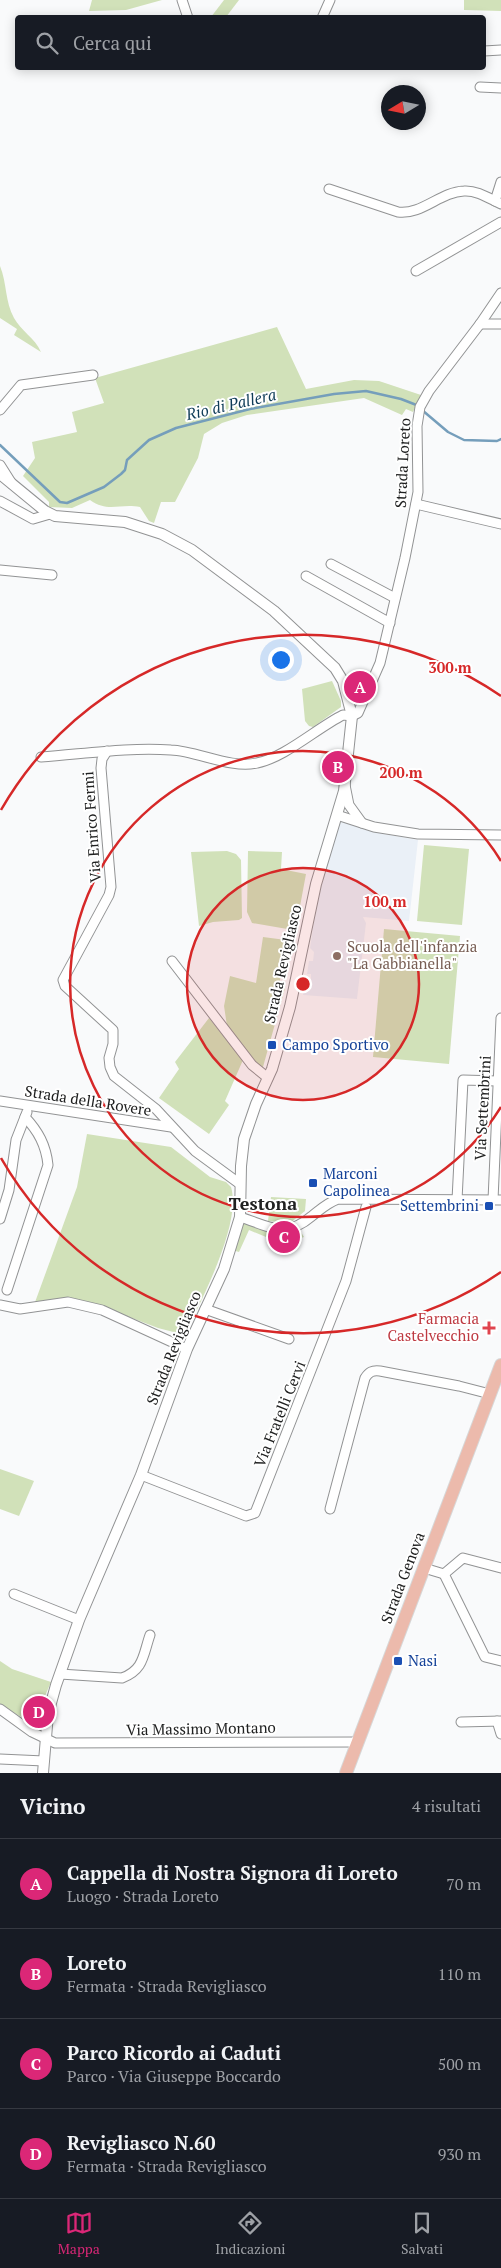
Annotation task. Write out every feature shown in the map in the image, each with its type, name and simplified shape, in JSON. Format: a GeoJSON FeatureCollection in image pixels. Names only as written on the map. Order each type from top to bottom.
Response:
{"type":"FeatureCollection","features":[{"type":"Feature","properties":{"kind":"main road","name":"Strada Genova"},"geometry":{"type":"LineString","coordinates":[[346,1773],[501,1366]]}},
{"type":"Feature","properties":{"kind":"street"},"geometry":{"type":"LineString","coordinates":[[182,0],[187,15]]}},
{"type":"Feature","properties":{"kind":"street"},"geometry":{"type":"LineString","coordinates":[[323,15],[330,0]]}},
{"type":"Feature","properties":{"kind":"street"},"geometry":{"type":"LineString","coordinates":[[486,51],[501,50]]}},
{"type":"Feature","properties":{"kind":"street"},"geometry":{"type":"LineString","coordinates":[[480,87],[501,88]]}},
{"type":"Feature","properties":{"kind":"street"},"geometry":{"type":"LineString","coordinates":[[329,189],[409,214],[464,191],[477,193],[498,203],[501,182]]}},
{"type":"Feature","properties":{"kind":"street"},"geometry":{"type":"LineString","coordinates":[[416,271],[501,222]]}},
{"type":"Feature","properties":{"kind":"street","name":"Strada Loreto"},"geometry":{"type":"LineString","coordinates":[[352,716],[362,706],[375,675],[396,598],[418,492],[417,426],[421,407],[450,362],[480,324],[501,293]]}},
{"type":"Feature","properties":{"kind":"street"},"geometry":{"type":"LineString","coordinates":[[480,324],[501,324]]}},
{"type":"Feature","properties":{"kind":"street"},"geometry":{"type":"LineString","coordinates":[[0,410],[21,386],[93,375]]}},
{"type":"Feature","properties":{"kind":"street","name":"Strada Revigliasco"},"geometry":{"type":"LineString","coordinates":[[0,465],[12,484]]}},
{"type":"Feature","properties":{"kind":"street","name":"Strada Revigliasco"},"geometry":{"type":"LineString","coordinates":[[0,474],[50,514],[71,518],[125,522],[162,534],[192,550],[274,612],[336,668],[343,681],[352,716],[345,784],[316,884],[290,1008],[268,1078],[256,1104],[244,1139],[240,1184],[240,1217],[224,1269],[187,1348],[141,1475],[79,1620],[48,1714],[43,1773]]}},
{"type":"Feature","properties":{"kind":"street"},"geometry":{"type":"LineString","coordinates":[[0,500],[32,519],[50,514]]}},
{"type":"Feature","properties":{"kind":"street"},"geometry":{"type":"LineString","coordinates":[[416,504],[501,524]]}},
{"type":"Feature","properties":{"kind":"street"},"geometry":{"type":"LineString","coordinates":[[331,564],[396,598]]}},
{"type":"Feature","properties":{"kind":"street"},"geometry":{"type":"LineString","coordinates":[[0,570],[52,575]]}},
{"type":"Feature","properties":{"kind":"street"},"geometry":{"type":"LineString","coordinates":[[306,576],[390,623]]}},
{"type":"Feature","properties":{"kind":"street"},"geometry":{"type":"LineString","coordinates":[[41,757],[107,751],[172,750],[242,764],[257,763],[275,757],[343,714],[352,716]]}},
{"type":"Feature","properties":{"kind":"street","name":"Via Enrico Fermi"},"geometry":{"type":"LineString","coordinates":[[63,980],[109,895],[111,887],[101,768],[102,759],[107,751]]}},
{"type":"Feature","properties":{"kind":"street"},"geometry":{"type":"LineString","coordinates":[[345,784],[349,804],[362,823]]}},
{"type":"Feature","properties":{"kind":"street"},"geometry":{"type":"LineString","coordinates":[[337,815],[382,829],[418,834],[501,835]]}},
{"type":"Feature","properties":{"kind":"street"},"geometry":{"type":"LineString","coordinates":[[172,962],[252,1065],[268,1078]]}},
{"type":"Feature","properties":{"kind":"street","name":"Strada della Rovere"},"geometry":{"type":"LineString","coordinates":[[63,980],[69,992],[113,1030],[113,1044],[109,1058],[114,1076],[156,1109],[195,1151],[240,1184]]}},
{"type":"Feature","properties":{"kind":"street","name":"Via Settembrini"},"geometry":{"type":"LineString","coordinates":[[497,1200],[498,1081],[501,1018]]}},
{"type":"Feature","properties":{"kind":"street"},"geometry":{"type":"LineString","coordinates":[[457,1200],[463,1080],[498,1081]]}},
{"type":"Feature","properties":{"kind":"street","name":"Strada della Rovere"},"geometry":{"type":"LineString","coordinates":[[0,1101],[171,1127]]}},
{"type":"Feature","properties":{"kind":"street"},"geometry":{"type":"LineString","coordinates":[[0,1219],[9,1190],[16,1140],[26,1115],[42,1140],[47,1152],[48,1165],[8,1290]]}},
{"type":"Feature","properties":{"kind":"street"},"geometry":{"type":"LineString","coordinates":[[240,1217],[284,1231],[300,1227],[329,1202],[338,1199],[497,1200]]}},
{"type":"Feature","properties":{"kind":"street","name":"Via Fratelli Cervi"},"geometry":{"type":"LineString","coordinates":[[141,1475],[246,1516],[255,1513],[346,1281],[366,1207]]}},
{"type":"Feature","properties":{"kind":"street"},"geometry":{"type":"LineString","coordinates":[[0,1305],[20,1309],[68,1302],[102,1310],[187,1348]]}},
{"type":"Feature","properties":{"kind":"street"},"geometry":{"type":"LineString","coordinates":[[205,1309],[289,1339]]}},
{"type":"Feature","properties":{"kind":"street"},"geometry":{"type":"LineString","coordinates":[[330,1509],[365,1378],[369,1372],[380,1370],[490,1394]]}},
{"type":"Feature","properties":{"kind":"street"},"geometry":{"type":"LineString","coordinates":[[444,1574],[463,1558],[501,1568]]}},
{"type":"Feature","properties":{"kind":"street"},"geometry":{"type":"LineString","coordinates":[[424,1568],[444,1574],[485,1657],[501,1661]]}},
{"type":"Feature","properties":{"kind":"street"},"geometry":{"type":"LineString","coordinates":[[14,1594],[79,1620]]}},
{"type":"Feature","properties":{"kind":"street"},"geometry":{"type":"LineString","coordinates":[[60,1674],[122,1678],[131,1675],[139,1669],[150,1635]]}},
{"type":"Feature","properties":{"kind":"street","name":"Via Massimo Montano"},"geometry":{"type":"LineString","coordinates":[[0,1709],[32,1732],[55,1743],[358,1742]]}},
{"type":"Feature","properties":{"kind":"street"},"geometry":{"type":"LineString","coordinates":[[462,1722],[499,1721],[501,1734]]}},
{"type":"Feature","properties":{"kind":"street"},"geometry":{"type":"LineString","coordinates":[[0,1759],[44,1761]]}},
{"type":"Feature","properties":{"kind":"shaded area"},"geometry":{"type":"Polygon","coordinates":[[[338,821],[384,834],[418,840],[409,921],[363,917],[366,923],[357,999],[303,995],[305,984],[311,982],[311,974],[307,974],[309,961],[313,961],[314,952],[310,948],[318,894],[338,821]]]}},
{"type":"Feature","properties":{"kind":"green space"},"geometry":{"type":"Polygon","coordinates":[[[92,0],[162,0],[126,10],[89,11],[92,0]]]}},
{"type":"Feature","properties":{"kind":"green space"},"geometry":{"type":"Polygon","coordinates":[[[224,0],[239,0],[228,15],[213,15],[224,0]]]}},
{"type":"Feature","properties":{"kind":"green space"},"geometry":{"type":"Polygon","coordinates":[[[464,0],[501,0],[501,11],[464,10],[464,0]]]}},
{"type":"Feature","properties":{"kind":"green space"},"geometry":{"type":"Polygon","coordinates":[[[0,266],[11,312],[20,327],[41,352],[14,335],[17,329],[0,318],[0,266]]]}},
{"type":"Feature","properties":{"kind":"green space"},"geometry":{"type":"Polygon","coordinates":[[[277,327],[306,389],[354,380],[379,381],[421,395],[413,412],[406,409],[402,415],[364,398],[247,415],[222,423],[204,434],[198,458],[175,502],[161,502],[154,523],[149,521],[140,507],[108,507],[96,504],[90,500],[72,508],[49,507],[49,502],[23,476],[35,458],[32,442],[77,432],[72,412],[104,403],[95,378],[277,327]]]}},
{"type":"Feature","properties":{"kind":"green space"},"geometry":{"type":"Polygon","coordinates":[[[332,681],[341,701],[341,707],[313,727],[309,726],[305,721],[302,689],[332,681]]]}},
{"type":"Feature","properties":{"kind":"green space"},"geometry":{"type":"Polygon","coordinates":[[[424,845],[469,849],[462,925],[417,921],[424,845]]]}},
{"type":"Feature","properties":{"kind":"green space"},"geometry":{"type":"Polygon","coordinates":[[[227,851],[236,854],[241,860],[242,918],[199,926],[191,852],[227,851]]]}},
{"type":"Feature","properties":{"kind":"green space"},"geometry":{"type":"Polygon","coordinates":[[[248,851],[282,852],[281,869],[306,874],[296,928],[293,930],[252,923],[247,912],[248,851]]]}},
{"type":"Feature","properties":{"kind":"green space"},"geometry":{"type":"Polygon","coordinates":[[[384,929],[460,936],[449,1064],[373,1057],[384,929]]]}},
{"type":"Feature","properties":{"kind":"green space"},"geometry":{"type":"Polygon","coordinates":[[[263,937],[286,940],[279,987],[285,988],[263,1067],[260,1068],[227,1026],[224,1006],[230,976],[256,983],[263,937]]]}},
{"type":"Feature","properties":{"kind":"green space"},"geometry":{"type":"Polygon","coordinates":[[[209,1018],[243,1060],[225,1101],[229,1105],[209,1134],[159,1098],[179,1069],[175,1062],[209,1018]]]}},
{"type":"Feature","properties":{"kind":"green space"},"geometry":{"type":"Polygon","coordinates":[[[87,1134],[171,1147],[210,1177],[226,1182],[231,1187],[233,1203],[231,1221],[225,1241],[218,1262],[185,1335],[158,1328],[103,1307],[34,1305],[77,1187],[87,1134]]]}},
{"type":"Feature","properties":{"kind":"green space"},"geometry":{"type":"Polygon","coordinates":[[[271,1197],[306,1199],[305,1211],[290,1223],[268,1221],[271,1197]]]}},
{"type":"Feature","properties":{"kind":"green space"},"geometry":{"type":"Polygon","coordinates":[[[242,1222],[287,1235],[299,1229],[304,1237],[283,1244],[249,1230],[239,1252],[232,1250],[242,1222]]]}},
{"type":"Feature","properties":{"kind":"green space"},"geometry":{"type":"Polygon","coordinates":[[[0,1469],[34,1481],[19,1516],[0,1509],[0,1469]]]}},
{"type":"Feature","properties":{"kind":"green space"},"geometry":{"type":"Polygon","coordinates":[[[0,1661],[12,1669],[51,1682],[45,1696],[39,1728],[0,1704],[0,1661]]]}},
{"type":"Feature","properties":{"kind":"waterway","name":"Rio di Pallera"},"geometry":{"type":"LineString","coordinates":[[0,445],[60,502],[67,503],[104,487],[125,470],[127,460],[149,440],[176,428],[250,409],[334,394],[366,391],[401,399],[419,406]]}},
{"type":"Feature","properties":{"kind":"waterway","name":"Rio di Pallera"},"geometry":{"type":"LineString","coordinates":[[422,410],[448,432],[464,440],[497,441],[501,439]]}},
{"type":"Feature","properties":{"kind":"place","name":"Cappella di Nostra Signora di Loreto"},"geometry":{"type":"Point","coordinates":[360,687]}},
{"type":"Feature","properties":{"kind":"place","name":"Loreto"},"geometry":{"type":"Point","coordinates":[338,767]}},
{"type":"Feature","properties":{"kind":"place","name":"Scuola dell'infanzia \"La Gabbianella\""},"geometry":{"type":"Point","coordinates":[337,956]}},
{"type":"Feature","properties":{"kind":"place","name":"Campo Sportivo"},"geometry":{"type":"Point","coordinates":[272,1045]}},
{"type":"Feature","properties":{"kind":"place","name":"Marconi Capolinea"},"geometry":{"type":"Point","coordinates":[313,1183]}},
{"type":"Feature","properties":{"kind":"place","name":"Settembrini"},"geometry":{"type":"Point","coordinates":[489,1206]}},
{"type":"Feature","properties":{"kind":"place","name":"Parco Ricordo ai Caduti"},"geometry":{"type":"Point","coordinates":[284,1237]}},
{"type":"Feature","properties":{"kind":"place","name":"Farmacia Castelvecchio"},"geometry":{"type":"Point","coordinates":[489,1328]}},
{"type":"Feature","properties":{"kind":"place","name":"Nasi"},"geometry":{"type":"Point","coordinates":[398,1661]}},
{"type":"Feature","properties":{"kind":"place","name":"Revigliasco N.60"},"geometry":{"type":"Point","coordinates":[39,1712]}},
{"type":"Feature","properties":{"kind":"district","name":"Testona"},"geometry":{"type":"Point","coordinates":[263,1204]}}]}
